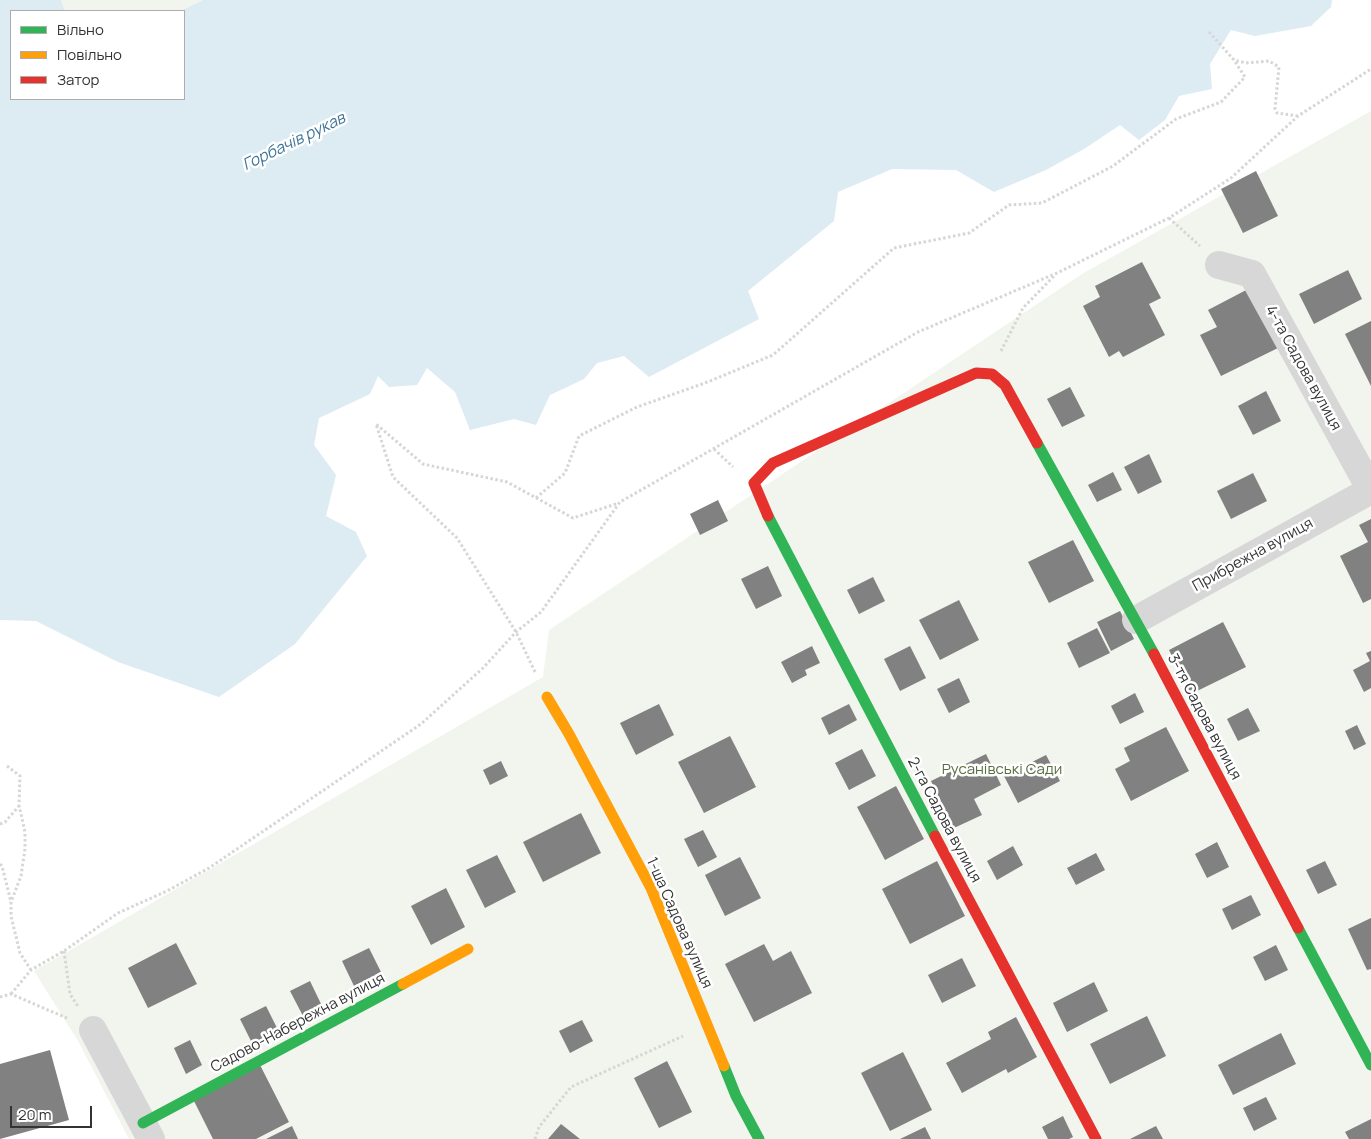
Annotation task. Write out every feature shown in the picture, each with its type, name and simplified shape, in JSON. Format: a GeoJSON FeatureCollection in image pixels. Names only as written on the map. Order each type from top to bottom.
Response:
{"type":"FeatureCollection","features":[{"type":"Feature","properties":{"kind":"street","name":"4-та Садова вулиця"},"geometry":{"type":"LineString","coordinates":[[1220,265],[1252,274],[1371,490]]}},
{"type":"Feature","properties":{"kind":"street","name":"3-тя Садова вулиця"},"geometry":{"type":"LineString","coordinates":[[976,373],[992,374],[1005,385],[1136,620],[1371,1065]]}},
{"type":"Feature","properties":{"kind":"street","name":"2-га Садова вулиця"},"geometry":{"type":"LineString","coordinates":[[976,373],[774,463],[754,484],[767,514],[899,767],[1096,1139]]}},
{"type":"Feature","properties":{"kind":"street","name":"Прибрежна вулиця"},"geometry":{"type":"LineString","coordinates":[[1136,620],[1371,490]]}},
{"type":"Feature","properties":{"kind":"street","name":"1-ша Садова вулиця"},"geometry":{"type":"LineString","coordinates":[[547,697],[569,734],[651,888],[736,1096],[759,1139]]}},
{"type":"Feature","properties":{"kind":"street","name":"Садово-Набережна вулиця"},"geometry":{"type":"LineString","coordinates":[[147,1131],[468,949]]}},
{"type":"Feature","properties":{"kind":"street"},"geometry":{"type":"LineString","coordinates":[[93,1030],[147,1131]]}},
{"type":"Feature","properties":{"kind":"path"},"geometry":{"type":"LineString","coordinates":[[536,498],[566,473],[579,436],[637,407],[705,383],[773,355],[894,248],[969,233],[1010,205],[1042,203],[1113,166],[1176,119],[1221,102],[1245,77],[1234,60],[1209,32]]}},
{"type":"Feature","properties":{"kind":"path"},"geometry":{"type":"LineString","coordinates":[[1234,60],[1246,63],[1269,61],[1279,67],[1274,110],[1277,113],[1298,116]]}},
{"type":"Feature","properties":{"kind":"path"},"geometry":{"type":"LineString","coordinates":[[547,697],[516,632],[457,538],[393,477],[376,424],[422,464],[507,482],[573,518],[620,502],[918,332],[1057,273],[1169,218],[1230,178],[1298,116],[1371,69]]}},
{"type":"Feature","properties":{"kind":"path"},"geometry":{"type":"LineString","coordinates":[[1169,218],[1220,265]]}},
{"type":"Feature","properties":{"kind":"path"},"geometry":{"type":"LineString","coordinates":[[976,373],[999,355],[1023,308],[1057,273]]}},
{"type":"Feature","properties":{"kind":"path"},"geometry":{"type":"LineString","coordinates":[[0,997],[11,994],[31,970],[64,951],[118,913],[167,891],[209,868],[421,724],[483,668],[516,632],[541,612],[620,502]]}},
{"type":"Feature","properties":{"kind":"path"},"geometry":{"type":"LineString","coordinates":[[7,766],[20,776],[19,805],[25,832],[25,849],[21,876],[11,902]]}},
{"type":"Feature","properties":{"kind":"path"},"geometry":{"type":"LineString","coordinates":[[0,824],[5,822],[19,805]]}},
{"type":"Feature","properties":{"kind":"path"},"geometry":{"type":"LineString","coordinates":[[0,864],[11,902],[11,916],[20,953],[31,970]]}},
{"type":"Feature","properties":{"kind":"path"},"geometry":{"type":"LineString","coordinates":[[64,951],[70,994],[93,1030]]}},
{"type":"Feature","properties":{"kind":"path"},"geometry":{"type":"LineString","coordinates":[[11,994],[93,1030]]}},
{"type":"Feature","properties":{"kind":"path"},"geometry":{"type":"LineString","coordinates":[[535,1139],[539,1127],[571,1087],[684,1036]]}},
{"type":"Feature","properties":{"kind":"green space"},"geometry":{"type":"Polygon","coordinates":[[[61,0],[203,0],[182,10],[65,10],[61,0]]]}},
{"type":"Feature","properties":{"kind":"green space","name":"Русанівські Сади"},"geometry":{"type":"Polygon","coordinates":[[[1371,111],[1371,1139],[129,1139],[78,1041],[34,971],[543,677],[549,630],[1082,274],[1371,111]]]}},
{"type":"Feature","properties":{"kind":"water","name":"Горбачів рукав"},"geometry":{"type":"Polygon","coordinates":[[[0,0],[61,0],[65,10],[10,10],[10,100],[185,100],[185,10],[182,10],[203,0],[1332,0],[1331,7],[1311,26],[1255,36],[1231,30],[1210,64],[1212,89],[1179,96],[1165,120],[1139,140],[1120,125],[1084,149],[1046,170],[994,192],[956,170],[892,169],[838,192],[834,221],[748,291],[759,319],[649,377],[624,356],[597,363],[584,379],[550,395],[536,425],[514,419],[470,430],[455,392],[427,368],[417,385],[389,387],[378,376],[370,394],[319,418],[314,445],[336,475],[326,516],[356,532],[367,556],[295,644],[219,697],[118,662],[36,621],[0,620],[0,0]]]}},
{"type":"Feature","properties":{"kind":"building"},"geometry":{"type":"Polygon","coordinates":[[[1256,171],[1278,216],[1243,233],[1221,189],[1256,171]]]}},
{"type":"Feature","properties":{"kind":"building"},"geometry":{"type":"Polygon","coordinates":[[[1142,262],[1161,298],[1149,304],[1165,335],[1123,357],[1119,351],[1109,357],[1083,306],[1100,297],[1095,286],[1142,262]]]}},
{"type":"Feature","properties":{"kind":"building"},"geometry":{"type":"Polygon","coordinates":[[[1348,270],[1362,299],[1314,324],[1299,294],[1348,270]]]}},
{"type":"Feature","properties":{"kind":"building"},"geometry":{"type":"Polygon","coordinates":[[[1250,288],[1280,347],[1221,376],[1200,335],[1217,327],[1208,310],[1250,288]]]}},
{"type":"Feature","properties":{"kind":"building"},"geometry":{"type":"Polygon","coordinates":[[[1371,321],[1371,386],[1345,334],[1371,321]]]}},
{"type":"Feature","properties":{"kind":"building"},"geometry":{"type":"Polygon","coordinates":[[[1070,387],[1085,416],[1062,427],[1047,399],[1070,387]]]}},
{"type":"Feature","properties":{"kind":"building"},"geometry":{"type":"Polygon","coordinates":[[[1266,391],[1281,421],[1253,435],[1238,406],[1266,391]]]}},
{"type":"Feature","properties":{"kind":"building"},"geometry":{"type":"Polygon","coordinates":[[[1149,454],[1162,482],[1138,494],[1124,467],[1149,454]]]}},
{"type":"Feature","properties":{"kind":"building"},"geometry":{"type":"Polygon","coordinates":[[[1113,472],[1122,490],[1097,502],[1088,485],[1113,472]]]}},
{"type":"Feature","properties":{"kind":"building"},"geometry":{"type":"Polygon","coordinates":[[[1253,473],[1267,501],[1231,519],[1217,491],[1253,473]]]}},
{"type":"Feature","properties":{"kind":"building"},"geometry":{"type":"Polygon","coordinates":[[[718,500],[728,521],[700,535],[690,514],[718,500]]]}},
{"type":"Feature","properties":{"kind":"building"},"geometry":{"type":"Polygon","coordinates":[[[1371,519],[1371,599],[1363,603],[1340,556],[1368,542],[1359,525],[1371,519]]]}},
{"type":"Feature","properties":{"kind":"building"},"geometry":{"type":"Polygon","coordinates":[[[1073,540],[1094,581],[1049,603],[1028,562],[1073,540]]]}},
{"type":"Feature","properties":{"kind":"building"},"geometry":{"type":"Polygon","coordinates":[[[768,566],[782,596],[756,609],[741,579],[768,566]]]}},
{"type":"Feature","properties":{"kind":"building"},"geometry":{"type":"Polygon","coordinates":[[[873,577],[885,601],[859,614],[847,590],[873,577]]]}},
{"type":"Feature","properties":{"kind":"building"},"geometry":{"type":"Polygon","coordinates":[[[959,600],[979,640],[940,660],[919,620],[959,600]]]}},
{"type":"Feature","properties":{"kind":"building"},"geometry":{"type":"Polygon","coordinates":[[[1120,611],[1134,639],[1111,651],[1097,622],[1120,611]]]}},
{"type":"Feature","properties":{"kind":"building"},"geometry":{"type":"Polygon","coordinates":[[[1223,622],[1246,667],[1191,694],[1169,650],[1223,622]]]}},
{"type":"Feature","properties":{"kind":"building"},"geometry":{"type":"Polygon","coordinates":[[[1097,628],[1110,653],[1079,668],[1067,643],[1097,628]]]}},
{"type":"Feature","properties":{"kind":"building"},"geometry":{"type":"Polygon","coordinates":[[[812,646],[820,663],[805,670],[807,675],[792,683],[781,662],[812,646]]]}},
{"type":"Feature","properties":{"kind":"building"},"geometry":{"type":"Polygon","coordinates":[[[910,646],[926,678],[900,691],[884,659],[910,646]]]}},
{"type":"Feature","properties":{"kind":"building"},"geometry":{"type":"Polygon","coordinates":[[[1371,651],[1371,688],[1364,692],[1353,670],[1370,661],[1366,653],[1371,651]]]}},
{"type":"Feature","properties":{"kind":"building"},"geometry":{"type":"Polygon","coordinates":[[[959,678],[970,702],[949,713],[937,689],[959,678]]]}},
{"type":"Feature","properties":{"kind":"building"},"geometry":{"type":"Polygon","coordinates":[[[1135,693],[1144,712],[1120,724],[1111,706],[1135,693]]]}},
{"type":"Feature","properties":{"kind":"building"},"geometry":{"type":"Polygon","coordinates":[[[659,704],[674,735],[636,755],[620,723],[659,704]]]}},
{"type":"Feature","properties":{"kind":"building"},"geometry":{"type":"Polygon","coordinates":[[[849,704],[857,720],[829,735],[821,718],[849,704]]]}},
{"type":"Feature","properties":{"kind":"building"},"geometry":{"type":"Polygon","coordinates":[[[1248,708],[1260,731],[1238,741],[1227,719],[1248,708]]]}},
{"type":"Feature","properties":{"kind":"building"},"geometry":{"type":"Polygon","coordinates":[[[1357,725],[1366,744],[1354,750],[1345,731],[1357,725]]]}},
{"type":"Feature","properties":{"kind":"building"},"geometry":{"type":"Polygon","coordinates":[[[1166,727],[1189,771],[1131,801],[1115,769],[1130,761],[1124,748],[1166,727]]]}},
{"type":"Feature","properties":{"kind":"building"},"geometry":{"type":"Polygon","coordinates":[[[730,736],[756,787],[704,813],[678,762],[730,736]]]}},
{"type":"Feature","properties":{"kind":"building"},"geometry":{"type":"Polygon","coordinates":[[[862,749],[876,776],[849,790],[835,763],[862,749]]]}},
{"type":"Feature","properties":{"kind":"building"},"geometry":{"type":"Polygon","coordinates":[[[986,754],[1001,785],[974,799],[982,815],[954,828],[931,781],[986,754]]]}},
{"type":"Feature","properties":{"kind":"building"},"geometry":{"type":"Polygon","coordinates":[[[1046,755],[1060,781],[1018,803],[1004,776],[1046,755]]]}},
{"type":"Feature","properties":{"kind":"building"},"geometry":{"type":"Polygon","coordinates":[[[501,761],[508,776],[490,785],[483,770],[501,761]]]}},
{"type":"Feature","properties":{"kind":"building"},"geometry":{"type":"Polygon","coordinates":[[[896,786],[924,839],[885,860],[857,807],[896,786]]]}},
{"type":"Feature","properties":{"kind":"building"},"geometry":{"type":"Polygon","coordinates":[[[581,813],[601,853],[543,882],[523,842],[581,813]]]}},
{"type":"Feature","properties":{"kind":"building"},"geometry":{"type":"Polygon","coordinates":[[[703,830],[717,857],[698,867],[684,839],[703,830]]]}},
{"type":"Feature","properties":{"kind":"building"},"geometry":{"type":"Polygon","coordinates":[[[1217,842],[1229,867],[1207,878],[1195,854],[1217,842]]]}},
{"type":"Feature","properties":{"kind":"building"},"geometry":{"type":"Polygon","coordinates":[[[1013,846],[1023,865],[997,880],[987,861],[1013,846]]]}},
{"type":"Feature","properties":{"kind":"building"},"geometry":{"type":"Polygon","coordinates":[[[1096,853],[1105,870],[1076,885],[1067,868],[1096,853]]]}},
{"type":"Feature","properties":{"kind":"building"},"geometry":{"type":"Polygon","coordinates":[[[497,855],[516,892],[485,908],[466,870],[497,855]]]}},
{"type":"Feature","properties":{"kind":"building"},"geometry":{"type":"Polygon","coordinates":[[[740,857],[761,898],[725,916],[705,875],[740,857]]]}},
{"type":"Feature","properties":{"kind":"building"},"geometry":{"type":"Polygon","coordinates":[[[937,861],[965,916],[910,944],[882,889],[937,861]]]}},
{"type":"Feature","properties":{"kind":"building"},"geometry":{"type":"Polygon","coordinates":[[[1325,861],[1337,885],[1318,894],[1306,870],[1325,861]]]}},
{"type":"Feature","properties":{"kind":"building"},"geometry":{"type":"Polygon","coordinates":[[[446,888],[465,927],[431,945],[411,906],[446,888]]]}},
{"type":"Feature","properties":{"kind":"building"},"geometry":{"type":"Polygon","coordinates":[[[1251,895],[1261,915],[1232,930],[1222,909],[1251,895]]]}},
{"type":"Feature","properties":{"kind":"building"},"geometry":{"type":"Polygon","coordinates":[[[1371,918],[1371,969],[1367,970],[1348,929],[1371,918]]]}},
{"type":"Feature","properties":{"kind":"building"},"geometry":{"type":"Polygon","coordinates":[[[176,943],[197,984],[148,1008],[128,968],[176,943]]]}},
{"type":"Feature","properties":{"kind":"building"},"geometry":{"type":"Polygon","coordinates":[[[764,944],[773,961],[791,951],[812,993],[754,1022],[725,964],[764,944]]]}},
{"type":"Feature","properties":{"kind":"building"},"geometry":{"type":"Polygon","coordinates":[[[1276,945],[1288,970],[1265,981],[1253,957],[1276,945]]]}},
{"type":"Feature","properties":{"kind":"building"},"geometry":{"type":"Polygon","coordinates":[[[369,948],[381,972],[354,986],[342,961],[369,948]]]}},
{"type":"Feature","properties":{"kind":"building"},"geometry":{"type":"Polygon","coordinates":[[[962,958],[976,986],[942,1003],[928,975],[962,958]]]}},
{"type":"Feature","properties":{"kind":"building"},"geometry":{"type":"Polygon","coordinates":[[[310,981],[322,1006],[303,1016],[290,991],[310,981]]]}},
{"type":"Feature","properties":{"kind":"building"},"geometry":{"type":"Polygon","coordinates":[[[1094,982],[1108,1011],[1067,1032],[1053,1003],[1094,982]]]}},
{"type":"Feature","properties":{"kind":"building"},"geometry":{"type":"Polygon","coordinates":[[[266,1006],[279,1032],[253,1045],[240,1019],[266,1006]]]}},
{"type":"Feature","properties":{"kind":"building"},"geometry":{"type":"Polygon","coordinates":[[[1147,1016],[1166,1056],[1110,1084],[1090,1044],[1147,1016]]]}},
{"type":"Feature","properties":{"kind":"building"},"geometry":{"type":"Polygon","coordinates":[[[1016,1017],[1037,1057],[1008,1073],[1006,1069],[962,1093],[946,1063],[991,1039],[988,1032],[1016,1017]]]}},
{"type":"Feature","properties":{"kind":"building"},"geometry":{"type":"Polygon","coordinates":[[[582,1020],[593,1041],[570,1053],[559,1031],[582,1020]]]}},
{"type":"Feature","properties":{"kind":"building"},"geometry":{"type":"Polygon","coordinates":[[[1281,1033],[1296,1064],[1233,1095],[1218,1065],[1281,1033]]]}},
{"type":"Feature","properties":{"kind":"building"},"geometry":{"type":"Polygon","coordinates":[[[190,1040],[202,1065],[186,1074],[174,1048],[190,1040]]]}},
{"type":"Feature","properties":{"kind":"building"},"geometry":{"type":"Polygon","coordinates":[[[50,1050],[69,1120],[0,1139],[0,1064],[50,1050]]]}},
{"type":"Feature","properties":{"kind":"building"},"geometry":{"type":"Polygon","coordinates":[[[903,1052],[932,1110],[890,1131],[861,1073],[903,1052]]]}},
{"type":"Feature","properties":{"kind":"building"},"geometry":{"type":"Polygon","coordinates":[[[667,1061],[692,1112],[659,1128],[634,1078],[667,1061]]]}},
{"type":"Feature","properties":{"kind":"building"},"geometry":{"type":"Polygon","coordinates":[[[259,1063],[289,1122],[256,1139],[213,1139],[192,1097],[259,1063]]]}},
{"type":"Feature","properties":{"kind":"building"},"geometry":{"type":"Polygon","coordinates":[[[1266,1097],[1277,1119],[1254,1131],[1243,1108],[1266,1097]]]}},
{"type":"Feature","properties":{"kind":"building"},"geometry":{"type":"Polygon","coordinates":[[[1063,1116],[1073,1137],[1069,1139],[1048,1139],[1042,1127],[1063,1116]]]}},
{"type":"Feature","properties":{"kind":"building"},"geometry":{"type":"Polygon","coordinates":[[[1371,1119],[1371,1139],[1349,1139],[1345,1132],[1371,1119]]]}},
{"type":"Feature","properties":{"kind":"building"},"geometry":{"type":"Polygon","coordinates":[[[561,1124],[580,1139],[548,1139],[561,1124]]]}},
{"type":"Feature","properties":{"kind":"building"},"geometry":{"type":"Polygon","coordinates":[[[292,1126],[298,1139],[266,1139],[292,1126]]]}},
{"type":"Feature","properties":{"kind":"building"},"geometry":{"type":"Polygon","coordinates":[[[1156,1126],[1163,1139],[1130,1139],[1156,1126]]]}},
{"type":"Feature","properties":{"kind":"building"},"geometry":{"type":"Polygon","coordinates":[[[925,1127],[931,1139],[900,1139],[925,1127]]]}},
{"type":"Feature","properties":{"kind":"traffic: fast"},"geometry":{"type":"LineString","coordinates":[[1037,443],[1154,654]]}},
{"type":"Feature","properties":{"kind":"traffic: fast"},"geometry":{"type":"LineString","coordinates":[[768,516],[935,836]]}},
{"type":"Feature","properties":{"kind":"traffic: fast"},"geometry":{"type":"LineString","coordinates":[[1298,928],[1371,1065]]}},
{"type":"Feature","properties":{"kind":"traffic: fast"},"geometry":{"type":"LineString","coordinates":[[143,1123],[403,984]]}},
{"type":"Feature","properties":{"kind":"traffic: fast"},"geometry":{"type":"LineString","coordinates":[[724,1066],[736,1096],[759,1139]]}},
{"type":"Feature","properties":{"kind":"traffic: slow"},"geometry":{"type":"LineString","coordinates":[[547,697],[569,734],[651,888],[724,1066]]}},
{"type":"Feature","properties":{"kind":"traffic: slow"},"geometry":{"type":"LineString","coordinates":[[403,984],[468,949]]}},
{"type":"Feature","properties":{"kind":"traffic: jam"},"geometry":{"type":"LineString","coordinates":[[768,516],[754,483],[773,463],[976,373],[992,374],[1005,385],[1037,443]]}},
{"type":"Feature","properties":{"kind":"traffic: jam"},"geometry":{"type":"LineString","coordinates":[[1154,654],[1298,928]]}},
{"type":"Feature","properties":{"kind":"traffic: jam"},"geometry":{"type":"LineString","coordinates":[[935,836],[1096,1139]]}}]}
